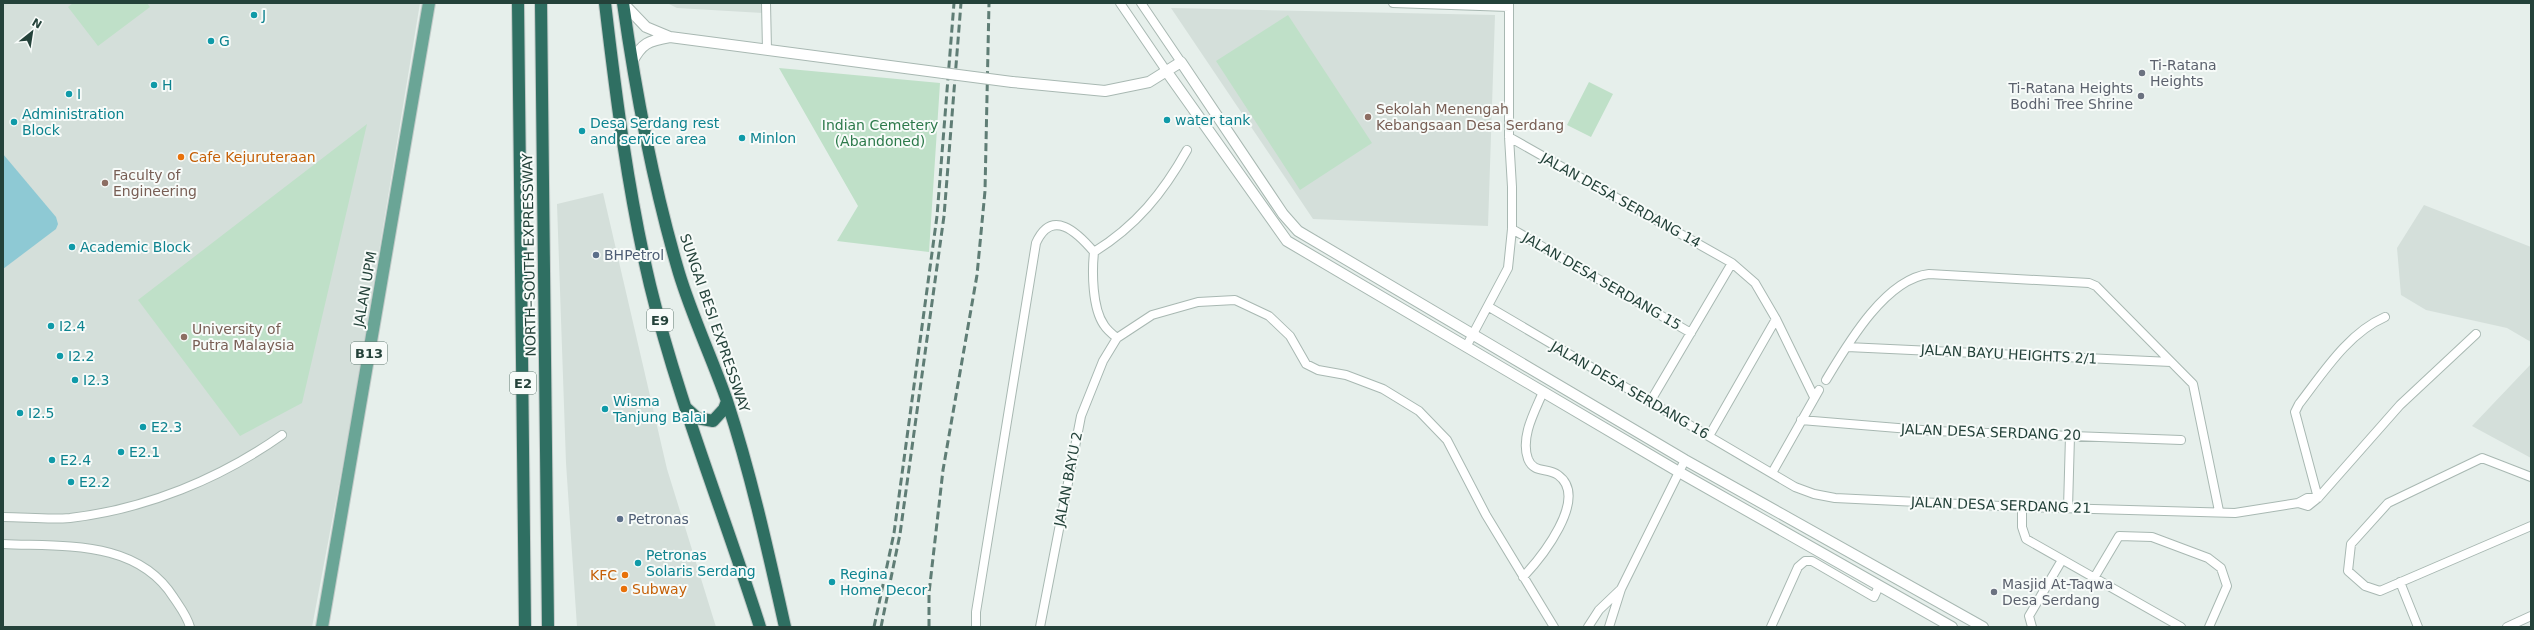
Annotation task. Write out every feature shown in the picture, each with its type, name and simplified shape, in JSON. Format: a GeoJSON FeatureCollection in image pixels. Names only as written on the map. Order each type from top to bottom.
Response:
{"type":"FeatureCollection","features":[{"type":"Feature","properties":{"kind":"highway","name":"NORTH–SOUTH EXPRESSWAY"},"geometry":{"type":"LineString","coordinates":[[518,3],[525,627]]}},
{"type":"Feature","properties":{"kind":"highway","name":"NORTH–SOUTH EXPRESSWAY"},"geometry":{"type":"LineString","coordinates":[[541,3],[548,627]]}},
{"type":"Feature","properties":{"kind":"highway","name":"E9"},"geometry":{"type":"LineString","coordinates":[[605,3],[617,106],[650,285],[686,408],[760,627]]}},
{"type":"Feature","properties":{"kind":"highway","name":"SUNGAI BESI EXPRESSWAY"},"geometry":{"type":"LineString","coordinates":[[623,3],[632,62],[657,190],[679,274],[727,401],[766,540],[785,627]]}},
{"type":"Feature","properties":{"kind":"highway"},"geometry":{"type":"LineString","coordinates":[[686,408],[697,418],[713,421],[724,409],[727,401]]}},
{"type":"Feature","properties":{"kind":"main road","name":"JALAN UPM"},"geometry":{"type":"LineString","coordinates":[[322,627],[429,3]]}},
{"type":"Feature","properties":{"kind":"street"},"geometry":{"type":"LineString","coordinates":[[623,3],[646,28],[670,37],[1012,82],[1105,91],[1148,82],[1181,62]]}},
{"type":"Feature","properties":{"kind":"street"},"geometry":{"type":"LineString","coordinates":[[766,3],[767,50]]}},
{"type":"Feature","properties":{"kind":"street"},"geometry":{"type":"LineString","coordinates":[[1120,3],[1166,72],[1287,241],[1679,472],[1952,627]]}},
{"type":"Feature","properties":{"kind":"street"},"geometry":{"type":"LineString","coordinates":[[1142,3],[1283,214],[1298,231],[1685,460],[1983,627]]}},
{"type":"Feature","properties":{"kind":"street"},"geometry":{"type":"LineString","coordinates":[[1393,3],[1509,5],[1509,137],[1512,187],[1512,229],[1508,268],[1466,347]]}},
{"type":"Feature","properties":{"kind":"street"},"geometry":{"type":"LineString","coordinates":[[632,62],[639,48],[647,43],[670,37]]}},
{"type":"Feature","properties":{"kind":"street","name":"JALAN DESA SERDANG 14"},"geometry":{"type":"LineString","coordinates":[[1509,137],[1732,263],[1756,283],[1816,394],[1801,420]]}},
{"type":"Feature","properties":{"kind":"street"},"geometry":{"type":"LineString","coordinates":[[1094,252],[1120,236],[1149,207],[1166,185],[1188,150]]}},
{"type":"Feature","properties":{"kind":"street"},"geometry":{"type":"LineString","coordinates":[[976,627],[976,612],[1036,243],[1041,232],[1047,226],[1057,225],[1068,229],[1083,239],[1094,252],[1092,273],[1096,301],[1103,324],[1117,338],[1152,315],[1198,302],[1235,300],[1270,316],[1290,336],[1306,364],[1318,370],[1346,375],[1383,389],[1419,411],[1442,435],[1523,577],[1554,627]]}},
{"type":"Feature","properties":{"kind":"street","name":"JALAN DESA SERDANG 15"},"geometry":{"type":"LineString","coordinates":[[1512,229],[1691,333]]}},
{"type":"Feature","properties":{"kind":"street"},"geometry":{"type":"LineString","coordinates":[[1650,402],[1732,263]]}},
{"type":"Feature","properties":{"kind":"street"},"geometry":{"type":"LineString","coordinates":[[1826,380],[1861,324],[1907,280],[1929,274],[2089,282],[2096,286],[2193,384],[2219,511]]}},
{"type":"Feature","properties":{"kind":"street","name":"JALAN DESA SERDANG 16"},"geometry":{"type":"LineString","coordinates":[[1488,307],[1772,473]]}},
{"type":"Feature","properties":{"kind":"street"},"geometry":{"type":"LineString","coordinates":[[2318,498],[2295,412],[2299,404],[2339,353],[2371,324],[2385,317]]}},
{"type":"Feature","properties":{"kind":"street"},"geometry":{"type":"LineString","coordinates":[[1709,436],[1776,320]]}},
{"type":"Feature","properties":{"kind":"street"},"geometry":{"type":"LineString","coordinates":[[2318,498],[2400,405],[2476,334]]}},
{"type":"Feature","properties":{"kind":"street","name":"JALAN BAYU 2"},"geometry":{"type":"LineString","coordinates":[[1040,627],[1080,416],[1094,378],[1117,338]]}},
{"type":"Feature","properties":{"kind":"street","name":"JALAN BAYU HEIGHTS 2/1"},"geometry":{"type":"LineString","coordinates":[[1846,347],[2171,362]]}},
{"type":"Feature","properties":{"kind":"street"},"geometry":{"type":"LineString","coordinates":[[1523,577],[1554,538],[1568,503],[1567,488],[1563,479],[1547,470],[1540,471],[1532,466],[1527,458],[1526,441],[1529,425],[1543,392]]}},
{"type":"Feature","properties":{"kind":"street"},"geometry":{"type":"LineString","coordinates":[[1772,473],[1801,420]]}},
{"type":"Feature","properties":{"kind":"street","name":"JALAN DESA SERDANG 20"},"geometry":{"type":"LineString","coordinates":[[1801,420],[1934,431],[2181,440]]}},
{"type":"Feature","properties":{"kind":"street"},"geometry":{"type":"LineString","coordinates":[[3,517],[74,517],[164,497],[251,457],[282,435]]}},
{"type":"Feature","properties":{"kind":"street"},"geometry":{"type":"LineString","coordinates":[[2068,508],[2070,436]]}},
{"type":"Feature","properties":{"kind":"street"},"geometry":{"type":"LineString","coordinates":[[2531,477],[2482,458],[2388,503],[2351,544],[2348,571],[2365,586],[2380,591],[2531,526]]}},
{"type":"Feature","properties":{"kind":"street"},"geometry":{"type":"LineString","coordinates":[[1609,627],[1621,589],[1685,460]]}},
{"type":"Feature","properties":{"kind":"street","name":"JALAN DESA SERDANG 21"},"geometry":{"type":"LineString","coordinates":[[1772,473],[1794,487],[1814,494],[1835,498],[2022,507],[2219,511],[2235,513],[2298,503],[2308,506],[2318,498]]}},
{"type":"Feature","properties":{"kind":"street"},"geometry":{"type":"LineString","coordinates":[[2022,507],[2022,527],[2026,539],[2181,627]]}},
{"type":"Feature","properties":{"kind":"street"},"geometry":{"type":"LineString","coordinates":[[2094,578],[2119,536],[2152,537],[2208,558],[2221,568],[2227,586],[2209,627]]}},
{"type":"Feature","properties":{"kind":"street"},"geometry":{"type":"LineString","coordinates":[[3,544],[96,548],[124,556],[150,570],[170,591],[187,618],[190,627]]}},
{"type":"Feature","properties":{"kind":"street"},"geometry":{"type":"LineString","coordinates":[[2032,627],[2029,621],[2029,616],[2062,560]]}},
{"type":"Feature","properties":{"kind":"street"},"geometry":{"type":"LineString","coordinates":[[1771,627],[1798,567],[1805,561],[1812,561],[1874,597],[1879,586]]}},
{"type":"Feature","properties":{"kind":"street"},"geometry":{"type":"LineString","coordinates":[[2400,582],[2418,627]]}},
{"type":"Feature","properties":{"kind":"street"},"geometry":{"type":"LineString","coordinates":[[1588,627],[1599,610],[1621,589]]}},
{"type":"Feature","properties":{"kind":"street"},"geometry":{"type":"LineString","coordinates":[[2507,627],[2531,616]]}},
{"type":"Feature","properties":{"kind":"shaded area","name":"University of Putra Malaysia"},"geometry":{"type":"Polygon","coordinates":[[[3,3],[420,3],[351,421],[312,627],[3,627],[3,3]]]}},
{"type":"Feature","properties":{"kind":"shaded area"},"geometry":{"type":"Polygon","coordinates":[[[667,3],[762,3],[763,13],[677,8],[667,3]]]}},
{"type":"Feature","properties":{"kind":"shaded area","name":"Sekolah Menengah Kebangsaan Desa Serdang"},"geometry":{"type":"Polygon","coordinates":[[[1171,8],[1495,15],[1488,226],[1313,219],[1171,8]]]}},
{"type":"Feature","properties":{"kind":"shaded area"},"geometry":{"type":"Polygon","coordinates":[[[603,193],[667,469],[716,627],[577,627],[566,463],[557,204],[603,193]]]}},
{"type":"Feature","properties":{"kind":"shaded area"},"geometry":{"type":"Polygon","coordinates":[[[2424,205],[2531,247],[2531,342],[2507,328],[2426,310],[2401,295],[2397,248],[2424,205]]]}},
{"type":"Feature","properties":{"kind":"shaded area"},"geometry":{"type":"Polygon","coordinates":[[[2531,364],[2531,458],[2472,426],[2531,364]]]}},
{"type":"Feature","properties":{"kind":"green space"},"geometry":{"type":"Polygon","coordinates":[[[73,3],[147,3],[150,7],[98,46],[68,7],[73,3]]]}},
{"type":"Feature","properties":{"kind":"green space"},"geometry":{"type":"Polygon","coordinates":[[[1288,15],[1372,143],[1300,190],[1216,61],[1288,15]]]}},
{"type":"Feature","properties":{"kind":"green space","name":"Indian Cemetery (Abandoned)"},"geometry":{"type":"Polygon","coordinates":[[[779,68],[940,83],[929,252],[837,241],[858,206],[779,68]]]}},
{"type":"Feature","properties":{"kind":"green space"},"geometry":{"type":"Polygon","coordinates":[[[1589,82],[1613,94],[1591,137],[1567,125],[1589,82]]]}},
{"type":"Feature","properties":{"kind":"green space"},"geometry":{"type":"Polygon","coordinates":[[[367,124],[302,403],[240,436],[138,300],[367,124]]]}},
{"type":"Feature","properties":{"kind":"water"},"geometry":{"type":"Polygon","coordinates":[[[3,154],[56,217],[58,224],[56,229],[3,269],[3,154]]]}},
{"type":"Feature","properties":{"kind":"railway"},"geometry":{"type":"LineString","coordinates":[[874,627],[894,533],[937,216],[954,3]]}},
{"type":"Feature","properties":{"kind":"railway"},"geometry":{"type":"LineString","coordinates":[[881,627],[900,534],[944,216],[961,3]]}},
{"type":"Feature","properties":{"kind":"railway"},"geometry":{"type":"LineString","coordinates":[[929,627],[929,593],[943,470],[977,275],[985,191],[989,3]]}},
{"type":"Feature","properties":{"kind":"place","name":"J"},"geometry":{"type":"Point","coordinates":[254,15]}},
{"type":"Feature","properties":{"kind":"place","name":"G"},"geometry":{"type":"Point","coordinates":[211,41]}},
{"type":"Feature","properties":{"kind":"place","name":"Ti-Ratana Heights"},"geometry":{"type":"Point","coordinates":[2142,73]}},
{"type":"Feature","properties":{"kind":"place","name":"H"},"geometry":{"type":"Point","coordinates":[154,85]}},
{"type":"Feature","properties":{"kind":"place","name":"I"},"geometry":{"type":"Point","coordinates":[69,94]}},
{"type":"Feature","properties":{"kind":"place","name":"Ti-Ratana Heights Bodhi Tree Shrine"},"geometry":{"type":"Point","coordinates":[2141,96]}},
{"type":"Feature","properties":{"kind":"place","name":"Sekolah Menengah Kebangsaan Desa Serdang"},"geometry":{"type":"Point","coordinates":[1368,117]}},
{"type":"Feature","properties":{"kind":"place","name":"water tank"},"geometry":{"type":"Point","coordinates":[1167,120]}},
{"type":"Feature","properties":{"kind":"place","name":"Administration Block"},"geometry":{"type":"Point","coordinates":[14,122]}},
{"type":"Feature","properties":{"kind":"place","name":"Desa Serdang rest and service area"},"geometry":{"type":"Point","coordinates":[582,131]}},
{"type":"Feature","properties":{"kind":"place","name":"Minlon"},"geometry":{"type":"Point","coordinates":[742,138]}},
{"type":"Feature","properties":{"kind":"place","name":"Cafe Kejuruteraan"},"geometry":{"type":"Point","coordinates":[181,157]}},
{"type":"Feature","properties":{"kind":"place","name":"Faculty of Engineering"},"geometry":{"type":"Point","coordinates":[105,183]}},
{"type":"Feature","properties":{"kind":"place","name":"Academic Block"},"geometry":{"type":"Point","coordinates":[72,247]}},
{"type":"Feature","properties":{"kind":"place","name":"BHPetrol"},"geometry":{"type":"Point","coordinates":[596,255]}},
{"type":"Feature","properties":{"kind":"place","name":"I2.4"},"geometry":{"type":"Point","coordinates":[51,326]}},
{"type":"Feature","properties":{"kind":"place","name":"University of Putra Malaysia"},"geometry":{"type":"Point","coordinates":[184,337]}},
{"type":"Feature","properties":{"kind":"place","name":"I2.2"},"geometry":{"type":"Point","coordinates":[60,356]}},
{"type":"Feature","properties":{"kind":"place","name":"I2.3"},"geometry":{"type":"Point","coordinates":[75,380]}},
{"type":"Feature","properties":{"kind":"place","name":"Wisma Tanjung Balai"},"geometry":{"type":"Point","coordinates":[605,409]}},
{"type":"Feature","properties":{"kind":"place","name":"I2.5"},"geometry":{"type":"Point","coordinates":[20,413]}},
{"type":"Feature","properties":{"kind":"place","name":"E2.3"},"geometry":{"type":"Point","coordinates":[143,427]}},
{"type":"Feature","properties":{"kind":"place","name":"E2.1"},"geometry":{"type":"Point","coordinates":[121,452]}},
{"type":"Feature","properties":{"kind":"place","name":"E2.4"},"geometry":{"type":"Point","coordinates":[52,460]}},
{"type":"Feature","properties":{"kind":"place","name":"E2.2"},"geometry":{"type":"Point","coordinates":[71,482]}},
{"type":"Feature","properties":{"kind":"place","name":"Petronas"},"geometry":{"type":"Point","coordinates":[620,519]}},
{"type":"Feature","properties":{"kind":"place","name":"Petronas Solaris Serdang"},"geometry":{"type":"Point","coordinates":[638,563]}},
{"type":"Feature","properties":{"kind":"place","name":"KFC"},"geometry":{"type":"Point","coordinates":[625,575]}},
{"type":"Feature","properties":{"kind":"place","name":"Regina Home Decor"},"geometry":{"type":"Point","coordinates":[832,582]}},
{"type":"Feature","properties":{"kind":"place","name":"Subway"},"geometry":{"type":"Point","coordinates":[624,589]}},
{"type":"Feature","properties":{"kind":"place","name":"Masjid At-Taqwa Desa Serdang"},"geometry":{"type":"Point","coordinates":[1994,592]}}]}
